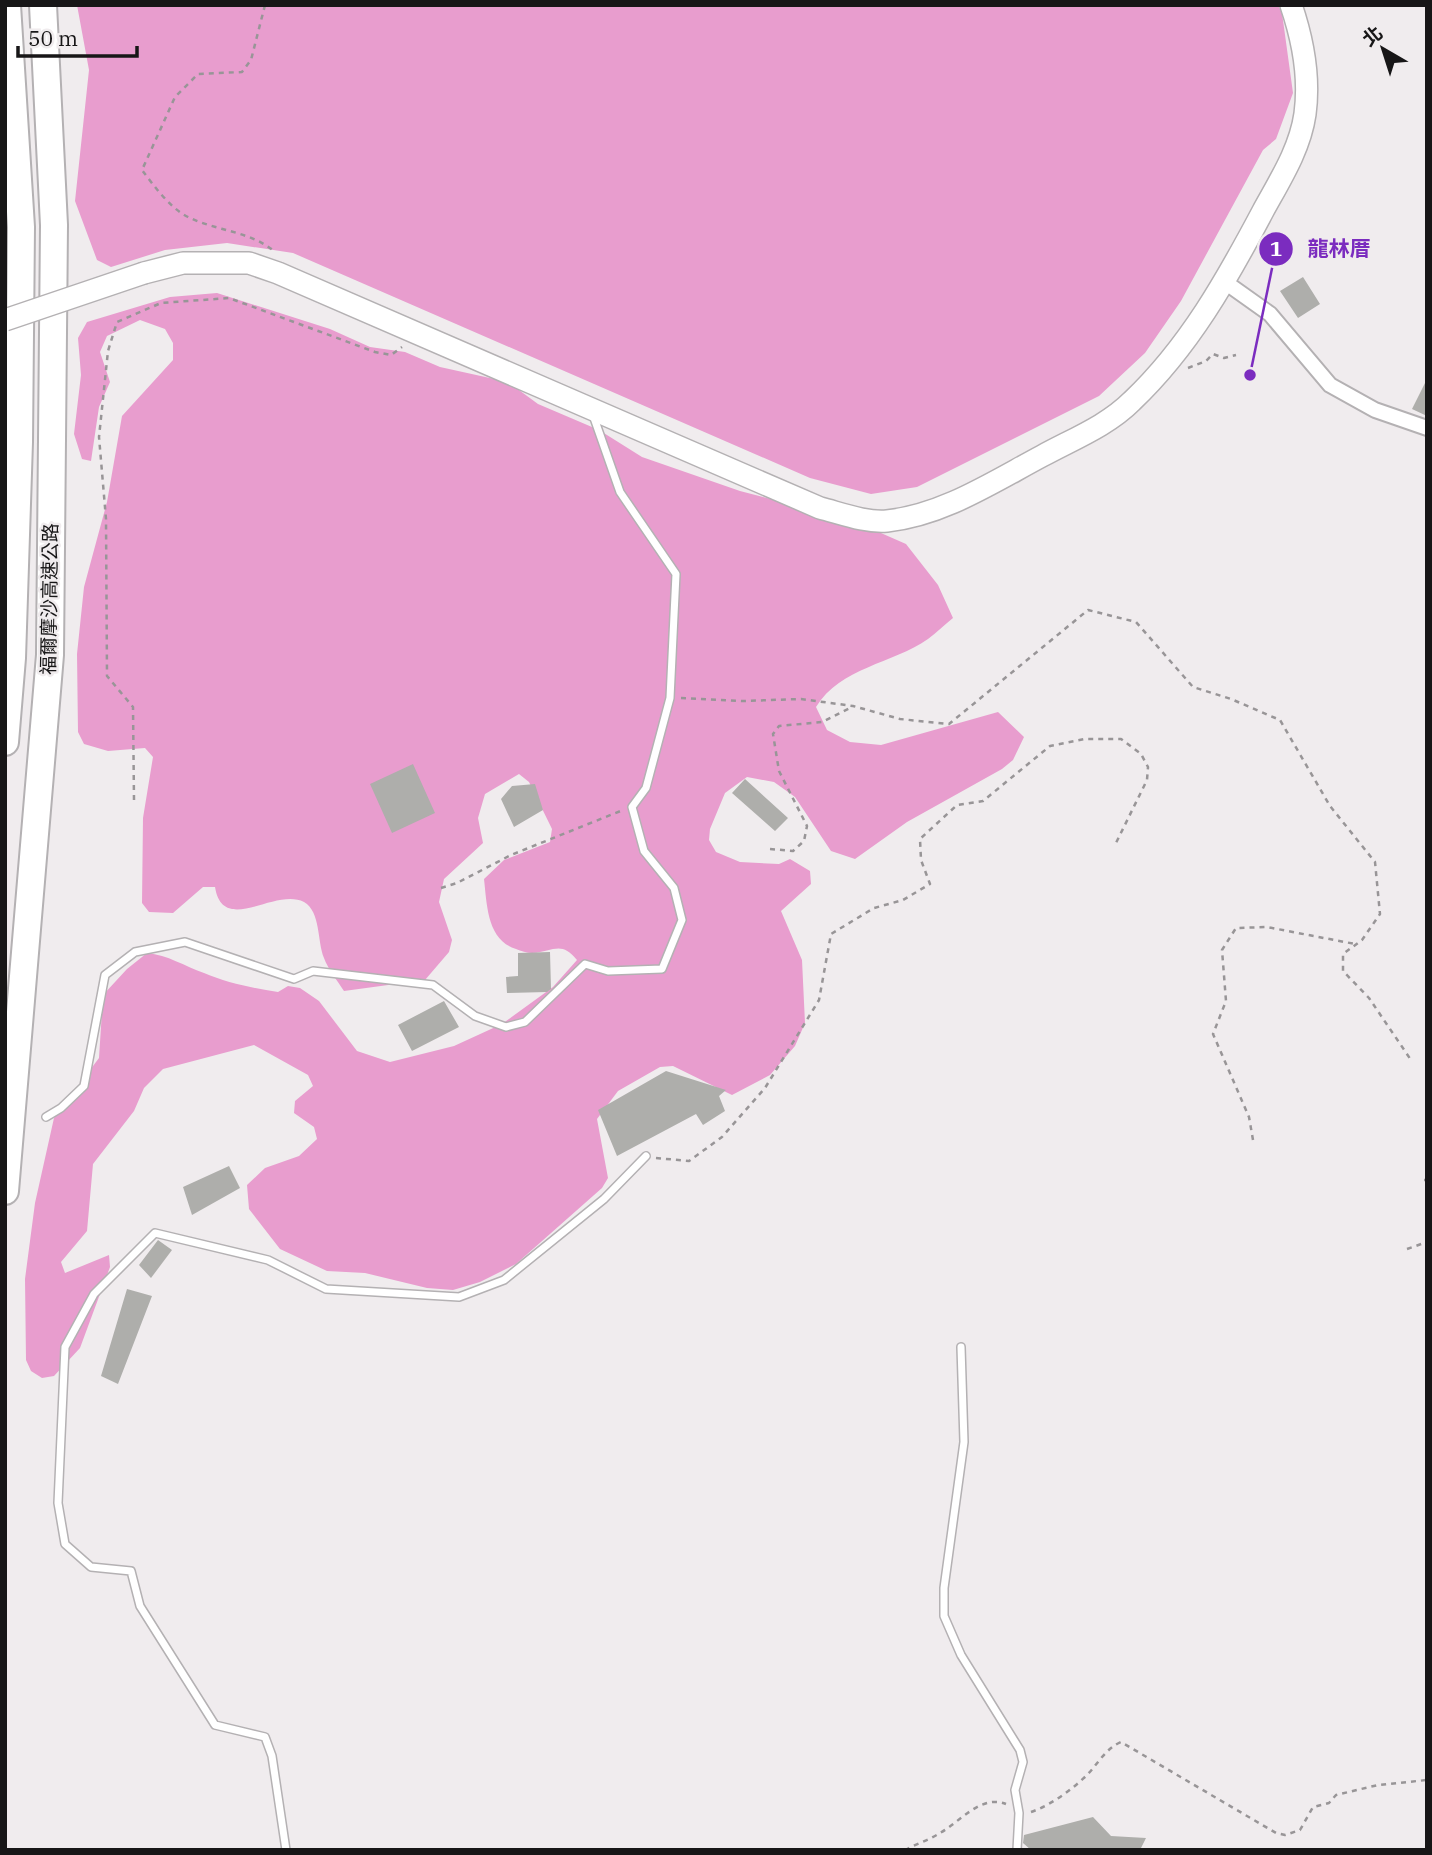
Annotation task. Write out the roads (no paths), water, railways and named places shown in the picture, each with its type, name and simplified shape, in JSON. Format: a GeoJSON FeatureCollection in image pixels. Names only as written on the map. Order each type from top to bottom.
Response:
{"type":"FeatureCollection","features":[{"type":"Feature","properties":{"kind":"highway","name":"福爾摩沙高速公路"},"geometry":{"type":"LineString","coordinates":[[5,742],[12,658],[19,455],[21,241],[7,5]]}},
{"type":"Feature","properties":{"kind":"highway","name":"福爾摩沙高速公路"},"geometry":{"type":"LineString","coordinates":[[5,1191],[50,655],[54,225],[43,5]]}},
{"type":"Feature","properties":{"kind":"street"},"geometry":{"type":"LineString","coordinates":[[5,320],[144,273],[183,263],[249,263],[422,334],[820,508],[884,521],[920,515],[951,504],[1107,421],[1132,401],[1182,346],[1225,282],[1295,153],[1305,115],[1307,84],[1302,37],[1291,5]]}},
{"type":"Feature","properties":{"kind":"street"},"geometry":{"type":"LineString","coordinates":[[1225,282],[1270,314],[1330,385],[1374,410],[1427,428]]}},
{"type":"Feature","properties":{"kind":"lane"},"geometry":{"type":"LineString","coordinates":[[46,1117],[61,1108],[84,1086],[105,975],[135,952],[186,942],[294,979],[313,971],[433,985],[475,1016],[506,1027],[525,1022],[585,964],[608,971],[662,969],[682,920],[674,888],[644,851],[632,807],[646,788],[670,698],[676,574],[620,492],[591,408]]}},
{"type":"Feature","properties":{"kind":"lane"},"geometry":{"type":"LineString","coordinates":[[286,1850],[272,1756],[265,1737],[215,1726],[140,1606],[131,1572],[91,1567],[65,1544],[58,1503],[65,1347],[94,1294],[155,1233],[268,1261],[326,1289],[459,1297],[504,1280],[604,1199],[646,1156]]}},
{"type":"Feature","properties":{"kind":"lane"},"geometry":{"type":"LineString","coordinates":[[961,1347],[964,1442],[944,1588],[944,1616],[961,1655],[1020,1750],[1023,1762],[1015,1790],[1019,1813],[1017,1850]]}},
{"type":"Feature","properties":{"kind":"place","name":"龍林厝"},"geometry":{"type":"Point","coordinates":[1250,375]}}]}
